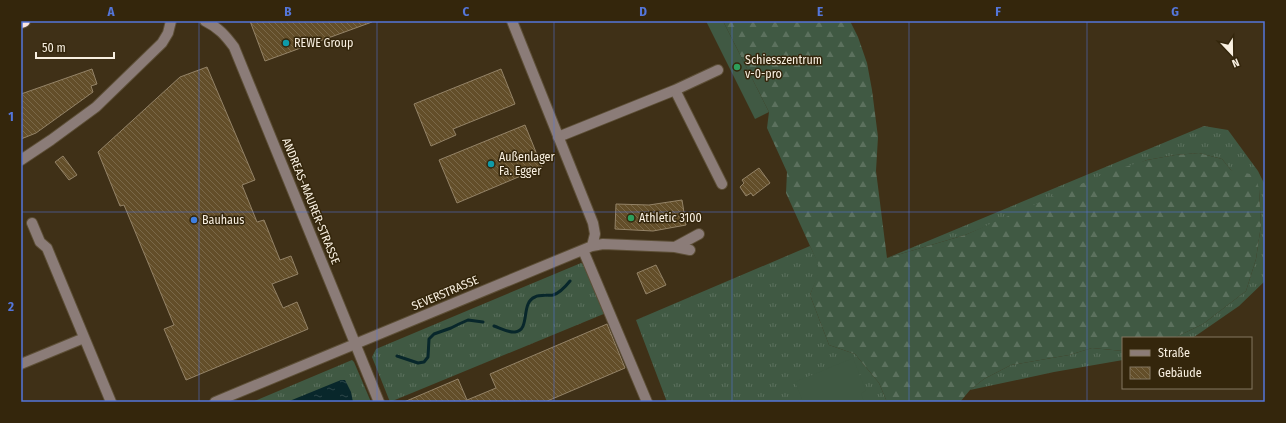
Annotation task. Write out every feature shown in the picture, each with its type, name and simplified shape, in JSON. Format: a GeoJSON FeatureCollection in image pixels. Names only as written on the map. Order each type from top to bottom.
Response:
{"type":"FeatureCollection","features":[{"type":"Feature","properties":{"kind":"street"},"geometry":{"type":"LineString","coordinates":[[21,160],[96,107],[162,43],[168,33],[171,21]]}},
{"type":"Feature","properties":{"kind":"street","name":"ANDREAS-MAURER-STRASSE"},"geometry":{"type":"LineString","coordinates":[[205,21],[217,27],[234,47],[379,402]]}},
{"type":"Feature","properties":{"kind":"street"},"geometry":{"type":"LineString","coordinates":[[512,21],[593,224],[595,234],[587,248],[647,402]]}},
{"type":"Feature","properties":{"kind":"street"},"geometry":{"type":"LineString","coordinates":[[558,137],[675,90],[718,70]]}},
{"type":"Feature","properties":{"kind":"street"},"geometry":{"type":"LineString","coordinates":[[675,90],[722,184]]}},
{"type":"Feature","properties":{"kind":"street"},"geometry":{"type":"LineString","coordinates":[[32,223],[40,242],[47,248],[111,402]]}},
{"type":"Feature","properties":{"kind":"street"},"geometry":{"type":"LineString","coordinates":[[675,247],[699,234]]}},
{"type":"Feature","properties":{"kind":"street","name":"SEVERSTRASSE"},"geometry":{"type":"LineString","coordinates":[[216,402],[587,248],[602,244],[675,247],[690,250]]}},
{"type":"Feature","properties":{"kind":"street"},"geometry":{"type":"LineString","coordinates":[[21,364],[84,338]]}},
{"type":"Feature","properties":{"kind":"green space","name":"Schiesszentrum v-0-pro"},"geometry":{"type":"Polygon","coordinates":[[[706,21],[723,21],[769,112],[755,119],[706,21]]]}},
{"type":"Feature","properties":{"kind":"green space"},"geometry":{"type":"Polygon","coordinates":[[[723,21],[850,21],[858,37],[867,63],[872,90],[878,137],[876,171],[887,258],[965,235],[1106,173],[1147,160],[1175,155],[1199,153],[1222,159],[1231,170],[1255,175],[1259,189],[1261,225],[1256,259],[1246,291],[1203,324],[1176,337],[1122,337],[1122,351],[1092,348],[1069,355],[1011,365],[984,379],[970,390],[960,402],[887,402],[879,383],[855,354],[829,345],[810,295],[820,268],[786,193],[787,172],[767,128],[769,112],[723,21]]]}},
{"type":"Feature","properties":{"kind":"green space"},"geometry":{"type":"Polygon","coordinates":[[[1204,126],[1228,130],[1258,171],[1264,183],[1265,281],[1239,306],[1194,337],[1176,337],[1203,324],[1246,291],[1256,259],[1261,225],[1259,189],[1231,170],[1222,159],[1199,153],[1175,155],[1147,160],[965,235],[887,258],[1204,126]]]}},
{"type":"Feature","properties":{"kind":"green space"},"geometry":{"type":"Polygon","coordinates":[[[810,246],[821,268],[810,295],[829,345],[855,354],[879,383],[887,402],[667,402],[636,320],[810,246]]]}},
{"type":"Feature","properties":{"kind":"green space"},"geometry":{"type":"Polygon","coordinates":[[[581,263],[586,266],[606,313],[390,402],[372,357],[376,349],[581,263]]]}},
{"type":"Feature","properties":{"kind":"green space"},"geometry":{"type":"Polygon","coordinates":[[[1092,348],[1122,351],[1122,360],[1054,372],[970,390],[984,379],[1011,365],[1069,355],[1092,348]]]}},
{"type":"Feature","properties":{"kind":"green space"},"geometry":{"type":"Polygon","coordinates":[[[853,358],[866,391],[861,393],[864,402],[803,402],[795,382],[853,358]]]}},
{"type":"Feature","properties":{"kind":"green space"},"geometry":{"type":"Polygon","coordinates":[[[352,360],[371,402],[252,402],[352,360]]]}},
{"type":"Feature","properties":{"kind":"water"},"geometry":{"type":"Polygon","coordinates":[[[341,380],[345,380],[351,392],[353,402],[287,402],[341,380]]]}},
{"type":"Feature","properties":{"kind":"building","name":"REWE Group"},"geometry":{"type":"Polygon","coordinates":[[[250,21],[372,21],[372,22],[265,61],[250,21]]]}},
{"type":"Feature","properties":{"kind":"building","name":"Bauhaus"},"geometry":{"type":"Polygon","coordinates":[[[207,67],[255,180],[242,185],[257,222],[264,220],[280,260],[291,256],[298,274],[272,284],[283,308],[297,302],[308,329],[186,380],[164,329],[174,325],[124,205],[120,206],[98,152],[180,77],[207,67]]]}},
{"type":"Feature","properties":{"kind":"building"},"geometry":{"type":"Polygon","coordinates":[[[92,69],[97,84],[91,86],[93,92],[36,133],[21,139],[21,94],[92,69]]]}},
{"type":"Feature","properties":{"kind":"building"},"geometry":{"type":"Polygon","coordinates":[[[501,69],[515,104],[453,129],[456,135],[431,146],[414,104],[501,69]]]}},
{"type":"Feature","properties":{"kind":"building","name":"Außenlager Fa. Egger"},"geometry":{"type":"Polygon","coordinates":[[[525,125],[542,167],[457,203],[439,160],[525,125]]]}},
{"type":"Feature","properties":{"kind":"building"},"geometry":{"type":"Polygon","coordinates":[[[63,156],[77,175],[69,180],[55,162],[63,156]]]}},
{"type":"Feature","properties":{"kind":"building"},"geometry":{"type":"Polygon","coordinates":[[[759,168],[770,183],[753,196],[751,193],[746,196],[740,187],[744,183],[742,180],[759,168]]]}},
{"type":"Feature","properties":{"kind":"building"},"geometry":{"type":"Polygon","coordinates":[[[682,200],[686,225],[653,231],[615,229],[616,204],[649,205],[682,200]]]}},
{"type":"Feature","properties":{"kind":"building"},"geometry":{"type":"Polygon","coordinates":[[[656,265],[666,285],[646,294],[637,273],[656,265]]]}},
{"type":"Feature","properties":{"kind":"building"},"geometry":{"type":"Polygon","coordinates":[[[607,324],[625,368],[545,402],[404,402],[458,379],[467,400],[496,388],[490,374],[607,324]]]}},
{"type":"Feature","properties":{"kind":"waterway"},"geometry":{"type":"LineString","coordinates":[[494,326],[510,332],[520,330],[523,327],[526,310],[530,300],[537,296],[556,294],[570,281]]}},
{"type":"Feature","properties":{"kind":"waterway"},"geometry":{"type":"LineString","coordinates":[[397,356],[418,363],[424,362],[428,357],[429,339],[434,334],[468,320],[483,322]]}},
{"type":"Feature","properties":{"kind":"place","name":"REWE Group"},"geometry":{"type":"Point","coordinates":[286,43]}},
{"type":"Feature","properties":{"kind":"place","name":"Schiesszentrum v-0-pro"},"geometry":{"type":"Point","coordinates":[737,67]}},
{"type":"Feature","properties":{"kind":"place","name":"Außenlager Fa. Egger"},"geometry":{"type":"Point","coordinates":[491,164]}},
{"type":"Feature","properties":{"kind":"place","name":"Athletic 3100"},"geometry":{"type":"Point","coordinates":[631,218]}},
{"type":"Feature","properties":{"kind":"place","name":"Bauhaus"},"geometry":{"type":"Point","coordinates":[194,220]}}]}
